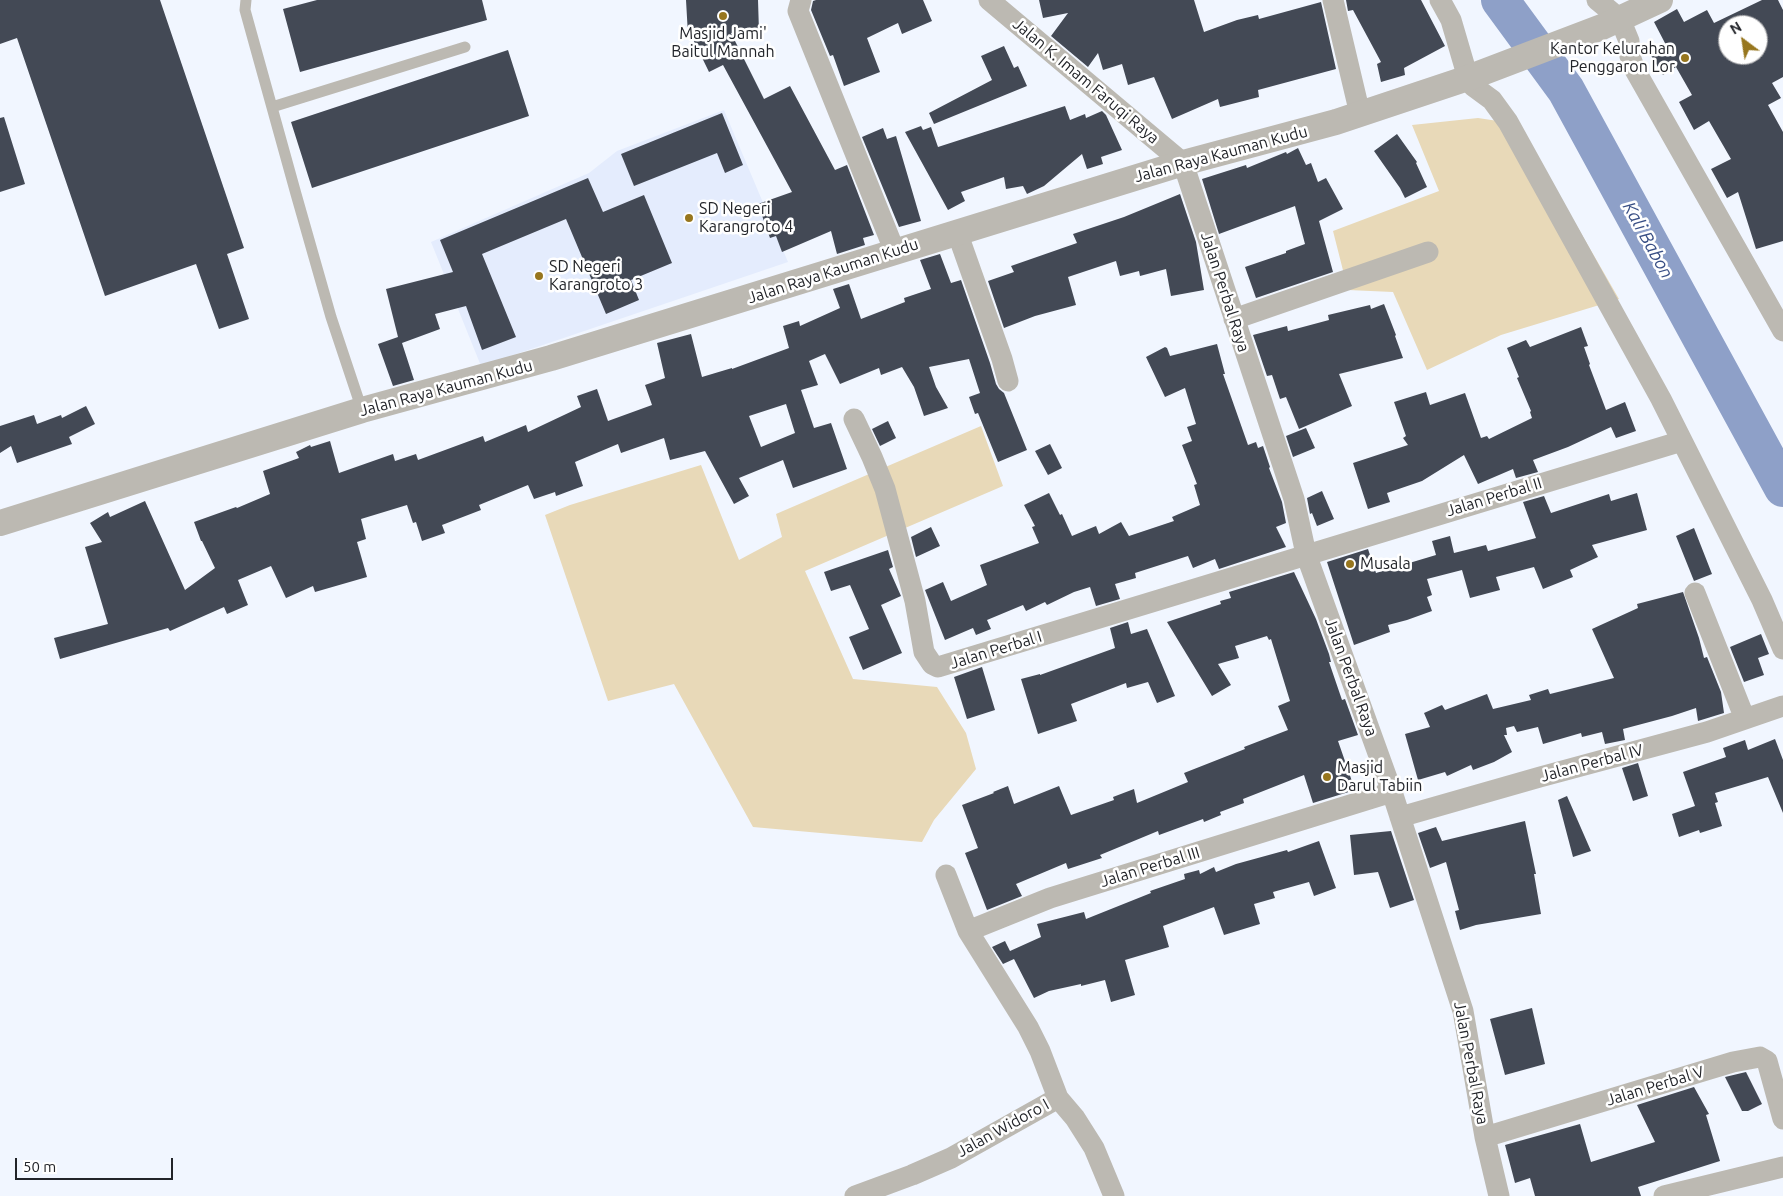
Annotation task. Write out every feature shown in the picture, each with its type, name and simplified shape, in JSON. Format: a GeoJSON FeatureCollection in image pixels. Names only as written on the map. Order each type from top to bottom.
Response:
{"type":"FeatureCollection","features":[{"type":"Feature","properties":{"kind":"street"},"geometry":{"type":"LineString","coordinates":[[801,0],[798,12],[894,252]]}},
{"type":"Feature","properties":{"kind":"street","name":"Jalan K. Imam Faruqi Raya"},"geometry":{"type":"LineString","coordinates":[[989,0],[1183,163]]}},
{"type":"Feature","properties":{"kind":"street"},"geometry":{"type":"LineString","coordinates":[[1333,0],[1360,114]]}},
{"type":"Feature","properties":{"kind":"street"},"geometry":{"type":"LineString","coordinates":[[1440,0],[1451,20],[1473,86],[1492,100],[1508,122],[1682,440],[1762,600],[1783,649]]}},
{"type":"Feature","properties":{"kind":"street"},"geometry":{"type":"LineString","coordinates":[[1597,0],[1611,23],[1629,41],[1630,56],[1635,70],[1783,331]]}},
{"type":"Feature","properties":{"kind":"street","name":"Jalan Raya Kauman Kudu"},"geometry":{"type":"LineString","coordinates":[[0,523],[362,410],[552,358],[1183,163],[1336,122],[1470,77],[1611,23],[1660,0]]}},
{"type":"Feature","properties":{"kind":"street","name":"Jalan Perbal Raya"},"geometry":{"type":"LineString","coordinates":[[1183,163],[1294,499],[1306,554],[1392,792],[1463,1011],[1499,1196]]}},
{"type":"Feature","properties":{"kind":"street"},"geometry":{"type":"LineString","coordinates":[[957,232],[1008,381]]}},
{"type":"Feature","properties":{"kind":"street"},"geometry":{"type":"LineString","coordinates":[[1234,319],[1428,252]]}},
{"type":"Feature","properties":{"kind":"street","name":"Jalan Perbal I"},"geometry":{"type":"LineString","coordinates":[[854,419],[885,489],[915,601],[924,652],[932,664],[938,666],[1306,554]]}},
{"type":"Feature","properties":{"kind":"street","name":"Jalan Perbal II"},"geometry":{"type":"LineString","coordinates":[[1306,554],[1682,440]]}},
{"type":"Feature","properties":{"kind":"street"},"geometry":{"type":"LineString","coordinates":[[1695,593],[1745,719]]}},
{"type":"Feature","properties":{"kind":"street","name":"Jalan Perbal IV"},"geometry":{"type":"LineString","coordinates":[[1400,817],[1706,732],[1783,706]]}},
{"type":"Feature","properties":{"kind":"street","name":"Jalan Perbal III"},"geometry":{"type":"LineString","coordinates":[[968,931],[1050,898],[1392,792]]}},
{"type":"Feature","properties":{"kind":"street"},"geometry":{"type":"LineString","coordinates":[[946,875],[968,931]]}},
{"type":"Feature","properties":{"kind":"street","name":"Jalan Widoro I"},"geometry":{"type":"LineString","coordinates":[[855,1196],[951,1158],[1058,1098],[1040,1051],[1028,1027],[968,931]]}},
{"type":"Feature","properties":{"kind":"street","name":"Jalan Perbal V"},"geometry":{"type":"LineString","coordinates":[[1486,1137],[1733,1062],[1760,1057],[1767,1062],[1783,1119]]}},
{"type":"Feature","properties":{"kind":"street"},"geometry":{"type":"LineString","coordinates":[[1058,1098],[1086,1134],[1094,1148],[1114,1196]]}},
{"type":"Feature","properties":{"kind":"street"},"geometry":{"type":"LineString","coordinates":[[1664,1196],[1783,1168]]}},
{"type":"Feature","properties":{"kind":"lane"},"geometry":{"type":"LineString","coordinates":[[246,0],[245,10],[331,317],[362,410]]}},
{"type":"Feature","properties":{"kind":"lane"},"geometry":{"type":"LineString","coordinates":[[272,107],[465,47]]}},
{"type":"Feature","properties":{"kind":"shaded area"},"geometry":{"type":"Polygon","coordinates":[[[724,110],[788,262],[481,366],[431,242],[589,173],[617,151],[724,110]]]}},
{"type":"Feature","properties":{"kind":"shaded area"},"geometry":{"type":"Polygon","coordinates":[[[1478,118],[1518,124],[1619,299],[1501,335],[1427,370],[1393,292],[1348,290],[1333,231],[1439,191],[1412,125],[1478,118]]]}},
{"type":"Feature","properties":{"kind":"shaded area"},"geometry":{"type":"Polygon","coordinates":[[[981,426],[1003,486],[805,571],[853,679],[937,687],[966,733],[976,769],[934,820],[922,842],[753,827],[674,684],[608,701],[545,515],[570,505],[701,465],[739,560],[782,537],[776,514],[981,426]]]}},
{"type":"Feature","properties":{"kind":"building"},"geometry":{"type":"Polygon","coordinates":[[[0,0],[160,0],[244,248],[227,254],[249,319],[219,329],[196,264],[105,296],[17,38],[0,44],[0,0]]]}},
{"type":"Feature","properties":{"kind":"building"},"geometry":{"type":"Polygon","coordinates":[[[317,0],[482,0],[487,20],[300,72],[283,9],[317,0]]]}},
{"type":"Feature","properties":{"kind":"building"},"geometry":{"type":"Polygon","coordinates":[[[686,0],[758,0],[759,32],[731,33],[764,99],[790,86],[835,170],[847,165],[874,235],[863,238],[865,245],[837,254],[831,231],[782,252],[776,236],[770,238],[758,204],[792,192],[723,65],[709,72],[691,35],[688,35],[686,0]]]}},
{"type":"Feature","properties":{"kind":"building"},"geometry":{"type":"Polygon","coordinates":[[[923,0],[932,21],[902,34],[898,23],[867,38],[880,72],[844,86],[833,55],[830,56],[811,10],[813,1],[923,0]]]}},
{"type":"Feature","properties":{"kind":"building"},"geometry":{"type":"Polygon","coordinates":[[[1039,0],[1194,0],[1204,32],[1237,20],[1258,15],[1259,19],[1321,2],[1336,69],[1258,90],[1259,97],[1220,107],[1218,99],[1172,119],[1154,77],[1128,85],[1122,64],[1103,70],[1098,53],[1088,67],[1051,36],[1068,13],[1043,18],[1039,0]]]}},
{"type":"Feature","properties":{"kind":"building"},"geometry":{"type":"Polygon","coordinates":[[[1346,0],[1421,0],[1445,46],[1404,68],[1405,75],[1381,82],[1377,64],[1381,62],[1353,10],[1348,11],[1346,0]]]}},
{"type":"Feature","properties":{"kind":"building"},"geometry":{"type":"Polygon","coordinates":[[[1762,0],[1778,0],[1783,10],[1783,77],[1772,83],[1781,98],[1768,105],[1783,132],[1783,241],[1756,249],[1738,192],[1727,198],[1711,169],[1731,159],[1709,121],[1694,130],[1679,102],[1692,95],[1676,67],[1663,75],[1650,54],[1666,45],[1654,22],[1677,9],[1684,22],[1707,10],[1714,23],[1718,21],[1718,65],[1768,65],[1768,15],[1731,15],[1762,0]]]}},
{"type":"Feature","properties":{"kind":"building"},"geometry":{"type":"Polygon","coordinates":[[[1004,46],[1014,68],[1018,66],[1027,86],[934,124],[929,113],[992,80],[981,56],[1004,46]]]}},
{"type":"Feature","properties":{"kind":"building"},"geometry":{"type":"Polygon","coordinates":[[[508,50],[529,116],[312,188],[291,122],[508,50]]]}},
{"type":"Feature","properties":{"kind":"building"},"geometry":{"type":"Polygon","coordinates":[[[1065,106],[1070,120],[1085,114],[1086,118],[1102,111],[1106,115],[1122,150],[1101,157],[1103,164],[1087,169],[1082,154],[1044,186],[1027,194],[1023,186],[1006,189],[1004,177],[961,192],[965,201],[948,210],[905,132],[921,126],[923,130],[931,127],[938,147],[1065,106]]]}},
{"type":"Feature","properties":{"kind":"building"},"geometry":{"type":"Polygon","coordinates":[[[722,113],[743,165],[725,173],[717,153],[634,186],[621,154],[722,113]]]}},
{"type":"Feature","properties":{"kind":"building"},"geometry":{"type":"Polygon","coordinates":[[[4,117],[25,184],[0,192],[0,118],[4,117]]]}},
{"type":"Feature","properties":{"kind":"building"},"geometry":{"type":"Polygon","coordinates":[[[883,128],[887,139],[896,136],[921,221],[899,227],[862,137],[883,128]]]}},
{"type":"Feature","properties":{"kind":"building"},"geometry":{"type":"Polygon","coordinates":[[[1397,134],[1417,162],[1427,187],[1405,198],[1374,151],[1397,134]]]}},
{"type":"Feature","properties":{"kind":"building"},"geometry":{"type":"Polygon","coordinates":[[[1298,148],[1306,165],[1311,163],[1318,182],[1326,178],[1343,209],[1319,221],[1333,272],[1256,298],[1245,267],[1286,253],[1286,251],[1305,244],[1295,206],[1219,234],[1202,179],[1246,165],[1247,168],[1286,152],[1287,154],[1298,148]]]}},
{"type":"Feature","properties":{"kind":"building"},"geometry":{"type":"Polygon","coordinates":[[[588,178],[603,212],[644,195],[672,263],[631,280],[639,300],[606,314],[566,219],[482,254],[516,337],[482,350],[466,306],[435,314],[440,329],[402,343],[414,380],[393,386],[378,344],[398,337],[386,289],[453,272],[440,240],[588,178]]]}},
{"type":"Feature","properties":{"kind":"building"},"geometry":{"type":"Polygon","coordinates":[[[1180,194],[1196,242],[1204,290],[1171,296],[1166,269],[1140,276],[1139,271],[1120,276],[1116,261],[1068,277],[1076,305],[1035,316],[1004,328],[988,281],[1014,272],[1011,266],[1077,243],[1073,234],[1124,217],[1180,194]]]}},
{"type":"Feature","properties":{"kind":"building"},"geometry":{"type":"Polygon","coordinates":[[[940,254],[951,283],[961,280],[996,384],[1004,393],[1027,450],[998,462],[978,413],[975,414],[969,397],[980,393],[969,359],[929,367],[936,387],[948,408],[924,416],[914,387],[902,367],[881,375],[879,368],[840,384],[825,354],[809,361],[818,385],[801,390],[814,428],[831,423],[847,469],[793,488],[783,460],[739,478],[749,496],[734,504],[705,451],[670,460],[664,438],[621,453],[618,444],[575,462],[583,486],[556,496],[555,492],[534,499],[528,485],[479,505],[481,510],[442,525],[445,533],[422,541],[416,522],[413,523],[407,505],[361,519],[366,539],[357,542],[367,577],[315,592],[313,586],[286,598],[271,566],[238,580],[248,605],[227,614],[224,607],[170,631],[168,628],[60,659],[54,638],[108,624],[85,547],[102,542],[90,523],[108,512],[110,517],[145,501],[185,590],[215,568],[201,541],[194,522],[237,508],[270,494],[263,471],[299,458],[296,452],[310,445],[311,447],[330,441],[339,473],[393,454],[395,461],[416,454],[418,460],[483,436],[485,442],[526,425],[528,432],[581,407],[577,396],[597,389],[608,421],[652,405],[645,385],[665,378],[657,343],[691,334],[702,377],[732,369],[789,348],[783,326],[799,321],[800,326],[840,308],[833,289],[849,284],[861,319],[905,302],[904,298],[931,289],[920,260],[940,254]],[[786,404],[749,416],[761,447],[795,433],[786,404]]]}},
{"type":"Feature","properties":{"kind":"building"},"geometry":{"type":"Polygon","coordinates":[[[1384,304],[1403,358],[1339,374],[1352,406],[1299,429],[1286,397],[1280,399],[1272,375],[1267,376],[1253,335],[1287,326],[1288,331],[1329,320],[1328,315],[1370,305],[1371,309],[1384,304]]]}},
{"type":"Feature","properties":{"kind":"building"},"geometry":{"type":"Polygon","coordinates":[[[1581,327],[1588,346],[1584,347],[1589,365],[1606,410],[1625,402],[1636,431],[1616,438],[1611,427],[1568,447],[1533,460],[1538,472],[1516,478],[1513,469],[1478,484],[1464,455],[1422,481],[1387,493],[1390,502],[1368,509],[1353,463],[1408,445],[1403,438],[1406,436],[1394,402],[1426,392],[1430,405],[1465,393],[1481,438],[1487,436],[1489,439],[1532,418],[1531,411],[1517,378],[1519,377],[1507,348],[1526,340],[1530,347],[1581,327]]]}},
{"type":"Feature","properties":{"kind":"building"},"geometry":{"type":"Polygon","coordinates":[[[1217,344],[1225,374],[1223,374],[1248,445],[1256,442],[1258,448],[1263,446],[1282,502],[1286,523],[1276,527],[1286,547],[1219,569],[1215,559],[1193,568],[1188,556],[1135,573],[1136,578],[1115,584],[1120,599],[1096,606],[1090,587],[1074,592],[1047,605],[1045,602],[1026,611],[1023,605],[987,620],[991,629],[976,635],[973,628],[945,640],[925,590],[943,582],[951,601],[987,585],[980,565],[1039,543],[1032,527],[1035,526],[1024,505],[1049,493],[1060,515],[1062,514],[1072,536],[1096,526],[1099,534],[1121,522],[1129,536],[1174,521],[1172,517],[1200,505],[1194,485],[1197,484],[1182,445],[1192,441],[1187,427],[1196,424],[1185,388],[1165,397],[1146,357],[1165,347],[1170,356],[1217,344]]]}},
{"type":"Feature","properties":{"kind":"building"},"geometry":{"type":"Polygon","coordinates":[[[86,406],[95,424],[69,437],[72,444],[17,463],[11,446],[0,453],[0,426],[34,415],[37,424],[61,415],[62,418],[86,406]]]}},
{"type":"Feature","properties":{"kind":"building"},"geometry":{"type":"Polygon","coordinates":[[[888,421],[896,438],[880,446],[872,429],[888,421]]]}},
{"type":"Feature","properties":{"kind":"building"},"geometry":{"type":"Polygon","coordinates":[[[1306,428],[1315,448],[1293,457],[1286,436],[1306,428]]]}},
{"type":"Feature","properties":{"kind":"building"},"geometry":{"type":"Polygon","coordinates":[[[1050,444],[1062,468],[1048,475],[1035,451],[1050,444]]]}},
{"type":"Feature","properties":{"kind":"building"},"geometry":{"type":"Polygon","coordinates":[[[1322,491],[1334,519],[1317,526],[1312,513],[1310,514],[1307,498],[1322,491]]]}},
{"type":"Feature","properties":{"kind":"building"},"geometry":{"type":"Polygon","coordinates":[[[1637,493],[1647,530],[1592,545],[1598,557],[1570,570],[1573,577],[1543,589],[1534,567],[1496,577],[1500,590],[1470,598],[1462,570],[1427,579],[1432,595],[1427,597],[1432,611],[1388,625],[1390,632],[1354,645],[1327,562],[1368,549],[1376,573],[1436,555],[1432,541],[1450,536],[1454,553],[1486,545],[1488,551],[1536,538],[1523,502],[1544,496],[1551,513],[1609,494],[1611,501],[1637,493]]]}},
{"type":"Feature","properties":{"kind":"building"},"geometry":{"type":"Polygon","coordinates":[[[931,527],[940,546],[916,557],[911,537],[931,527]]]}},
{"type":"Feature","properties":{"kind":"building"},"geometry":{"type":"Polygon","coordinates":[[[1694,528],[1712,574],[1694,581],[1676,536],[1694,528]]]}},
{"type":"Feature","properties":{"kind":"building"},"geometry":{"type":"Polygon","coordinates":[[[888,550],[893,567],[889,569],[901,596],[881,605],[902,653],[863,670],[849,637],[869,629],[850,585],[831,591],[824,572],[888,550]]]}},
{"type":"Feature","properties":{"kind":"building"},"geometry":{"type":"Polygon","coordinates":[[[1294,572],[1316,619],[1329,654],[1331,662],[1329,662],[1342,700],[1345,699],[1358,735],[1338,741],[1355,790],[1313,803],[1304,775],[1243,799],[1244,803],[1220,812],[1221,815],[1204,822],[1203,819],[1159,835],[1158,831],[1100,855],[1102,858],[1068,869],[1066,863],[1016,884],[1022,896],[987,910],[965,853],[978,848],[962,805],[1008,786],[1014,804],[1059,786],[1071,815],[1114,800],[1113,797],[1134,789],[1137,803],[1188,782],[1184,773],[1288,730],[1278,706],[1290,701],[1271,639],[1269,640],[1267,636],[1235,646],[1239,658],[1218,664],[1231,685],[1212,696],[1167,622],[1221,604],[1220,601],[1231,598],[1229,592],[1294,572]]]}},
{"type":"Feature","properties":{"kind":"building"},"geometry":{"type":"Polygon","coordinates":[[[1683,592],[1704,658],[1707,657],[1721,692],[1724,713],[1698,721],[1696,708],[1623,729],[1625,740],[1605,744],[1602,732],[1582,737],[1581,733],[1543,744],[1538,727],[1517,732],[1514,726],[1506,728],[1507,735],[1504,735],[1512,752],[1494,762],[1473,770],[1471,765],[1447,776],[1445,772],[1418,780],[1405,734],[1430,727],[1424,713],[1442,705],[1445,710],[1487,694],[1493,709],[1531,700],[1529,695],[1548,689],[1550,694],[1614,678],[1592,629],[1638,608],[1637,604],[1683,592]]]}},
{"type":"Feature","properties":{"kind":"building"},"geometry":{"type":"Polygon","coordinates":[[[1128,622],[1131,634],[1147,629],[1175,696],[1157,703],[1148,682],[1127,688],[1126,683],[1071,704],[1077,721],[1038,734],[1021,679],[1040,675],[1115,648],[1110,628],[1128,622]]]}},
{"type":"Feature","properties":{"kind":"building"},"geometry":{"type":"Polygon","coordinates":[[[1761,634],[1769,654],[1758,658],[1764,675],[1744,682],[1730,647],[1761,634]]]}},
{"type":"Feature","properties":{"kind":"building"},"geometry":{"type":"Polygon","coordinates":[[[982,667],[995,710],[967,719],[954,677],[982,667]]]}},
{"type":"Feature","properties":{"kind":"building"},"geometry":{"type":"Polygon","coordinates":[[[1775,739],[1783,760],[1783,813],[1768,777],[1715,793],[1718,802],[1715,803],[1722,826],[1700,833],[1699,830],[1679,837],[1672,814],[1695,806],[1683,772],[1726,757],[1723,748],[1745,740],[1748,750],[1775,739]]]}},
{"type":"Feature","properties":{"kind":"building"},"geometry":{"type":"Polygon","coordinates":[[[1638,763],[1648,796],[1633,801],[1622,768],[1638,763]]]}},
{"type":"Feature","properties":{"kind":"building"},"geometry":{"type":"Polygon","coordinates":[[[1567,796],[1591,851],[1573,857],[1558,800],[1567,796]]]}},
{"type":"Feature","properties":{"kind":"building"},"geometry":{"type":"Polygon","coordinates":[[[1525,821],[1536,874],[1534,874],[1541,914],[1476,925],[1460,930],[1455,911],[1459,910],[1446,862],[1430,868],[1418,833],[1436,827],[1442,841],[1525,821]]]}},
{"type":"Feature","properties":{"kind":"building"},"geometry":{"type":"Polygon","coordinates":[[[1391,831],[1414,900],[1390,908],[1378,872],[1354,875],[1350,835],[1391,831]]]}},
{"type":"Feature","properties":{"kind":"building"},"geometry":{"type":"Polygon","coordinates":[[[1319,841],[1336,888],[1314,896],[1309,882],[1273,892],[1275,898],[1254,904],[1260,924],[1224,935],[1214,907],[1163,926],[1169,947],[1125,960],[1135,995],[1111,1002],[1105,980],[1049,991],[1034,998],[1014,959],[1003,964],[992,947],[1005,941],[1010,951],[1041,937],[1037,924],[1084,912],[1086,919],[1151,893],[1150,891],[1185,879],[1184,874],[1199,870],[1200,874],[1214,867],[1216,872],[1236,864],[1287,850],[1288,852],[1319,841]]]}},
{"type":"Feature","properties":{"kind":"building"},"geometry":{"type":"Polygon","coordinates":[[[1532,1008],[1545,1064],[1505,1075],[1490,1019],[1532,1008]]]}},
{"type":"Feature","properties":{"kind":"building"},"geometry":{"type":"Polygon","coordinates":[[[1746,1072],[1762,1104],[1748,1111],[1742,1111],[1725,1077],[1746,1072]]]}},
{"type":"Feature","properties":{"kind":"building"},"geometry":{"type":"Polygon","coordinates":[[[1694,1087],[1709,1114],[1706,1115],[1720,1161],[1638,1187],[1641,1196],[1535,1196],[1530,1178],[1515,1183],[1505,1145],[1580,1124],[1591,1162],[1655,1142],[1637,1105],[1694,1087]]]}},
{"type":"Feature","properties":{"kind":"waterway","name":"Kali Babon"},"geometry":{"type":"LineString","coordinates":[[1500,0],[1566,90],[1783,488]]}},
{"type":"Feature","properties":{"kind":"place","name":"Masjid Jami' Baitul Mannah"},"geometry":{"type":"Point","coordinates":[723,16]}},
{"type":"Feature","properties":{"kind":"place","name":"Kantor Kelurahan Penggaron Lor"},"geometry":{"type":"Point","coordinates":[1685,58]}},
{"type":"Feature","properties":{"kind":"place","name":"SD Negeri Karangroto 4"},"geometry":{"type":"Point","coordinates":[689,218]}},
{"type":"Feature","properties":{"kind":"place","name":"SD Negeri Karangroto 3"},"geometry":{"type":"Point","coordinates":[539,276]}},
{"type":"Feature","properties":{"kind":"place","name":"Musala"},"geometry":{"type":"Point","coordinates":[1350,564]}},
{"type":"Feature","properties":{"kind":"place","name":"Masjid Darul Tabiin"},"geometry":{"type":"Point","coordinates":[1327,777]}}]}
